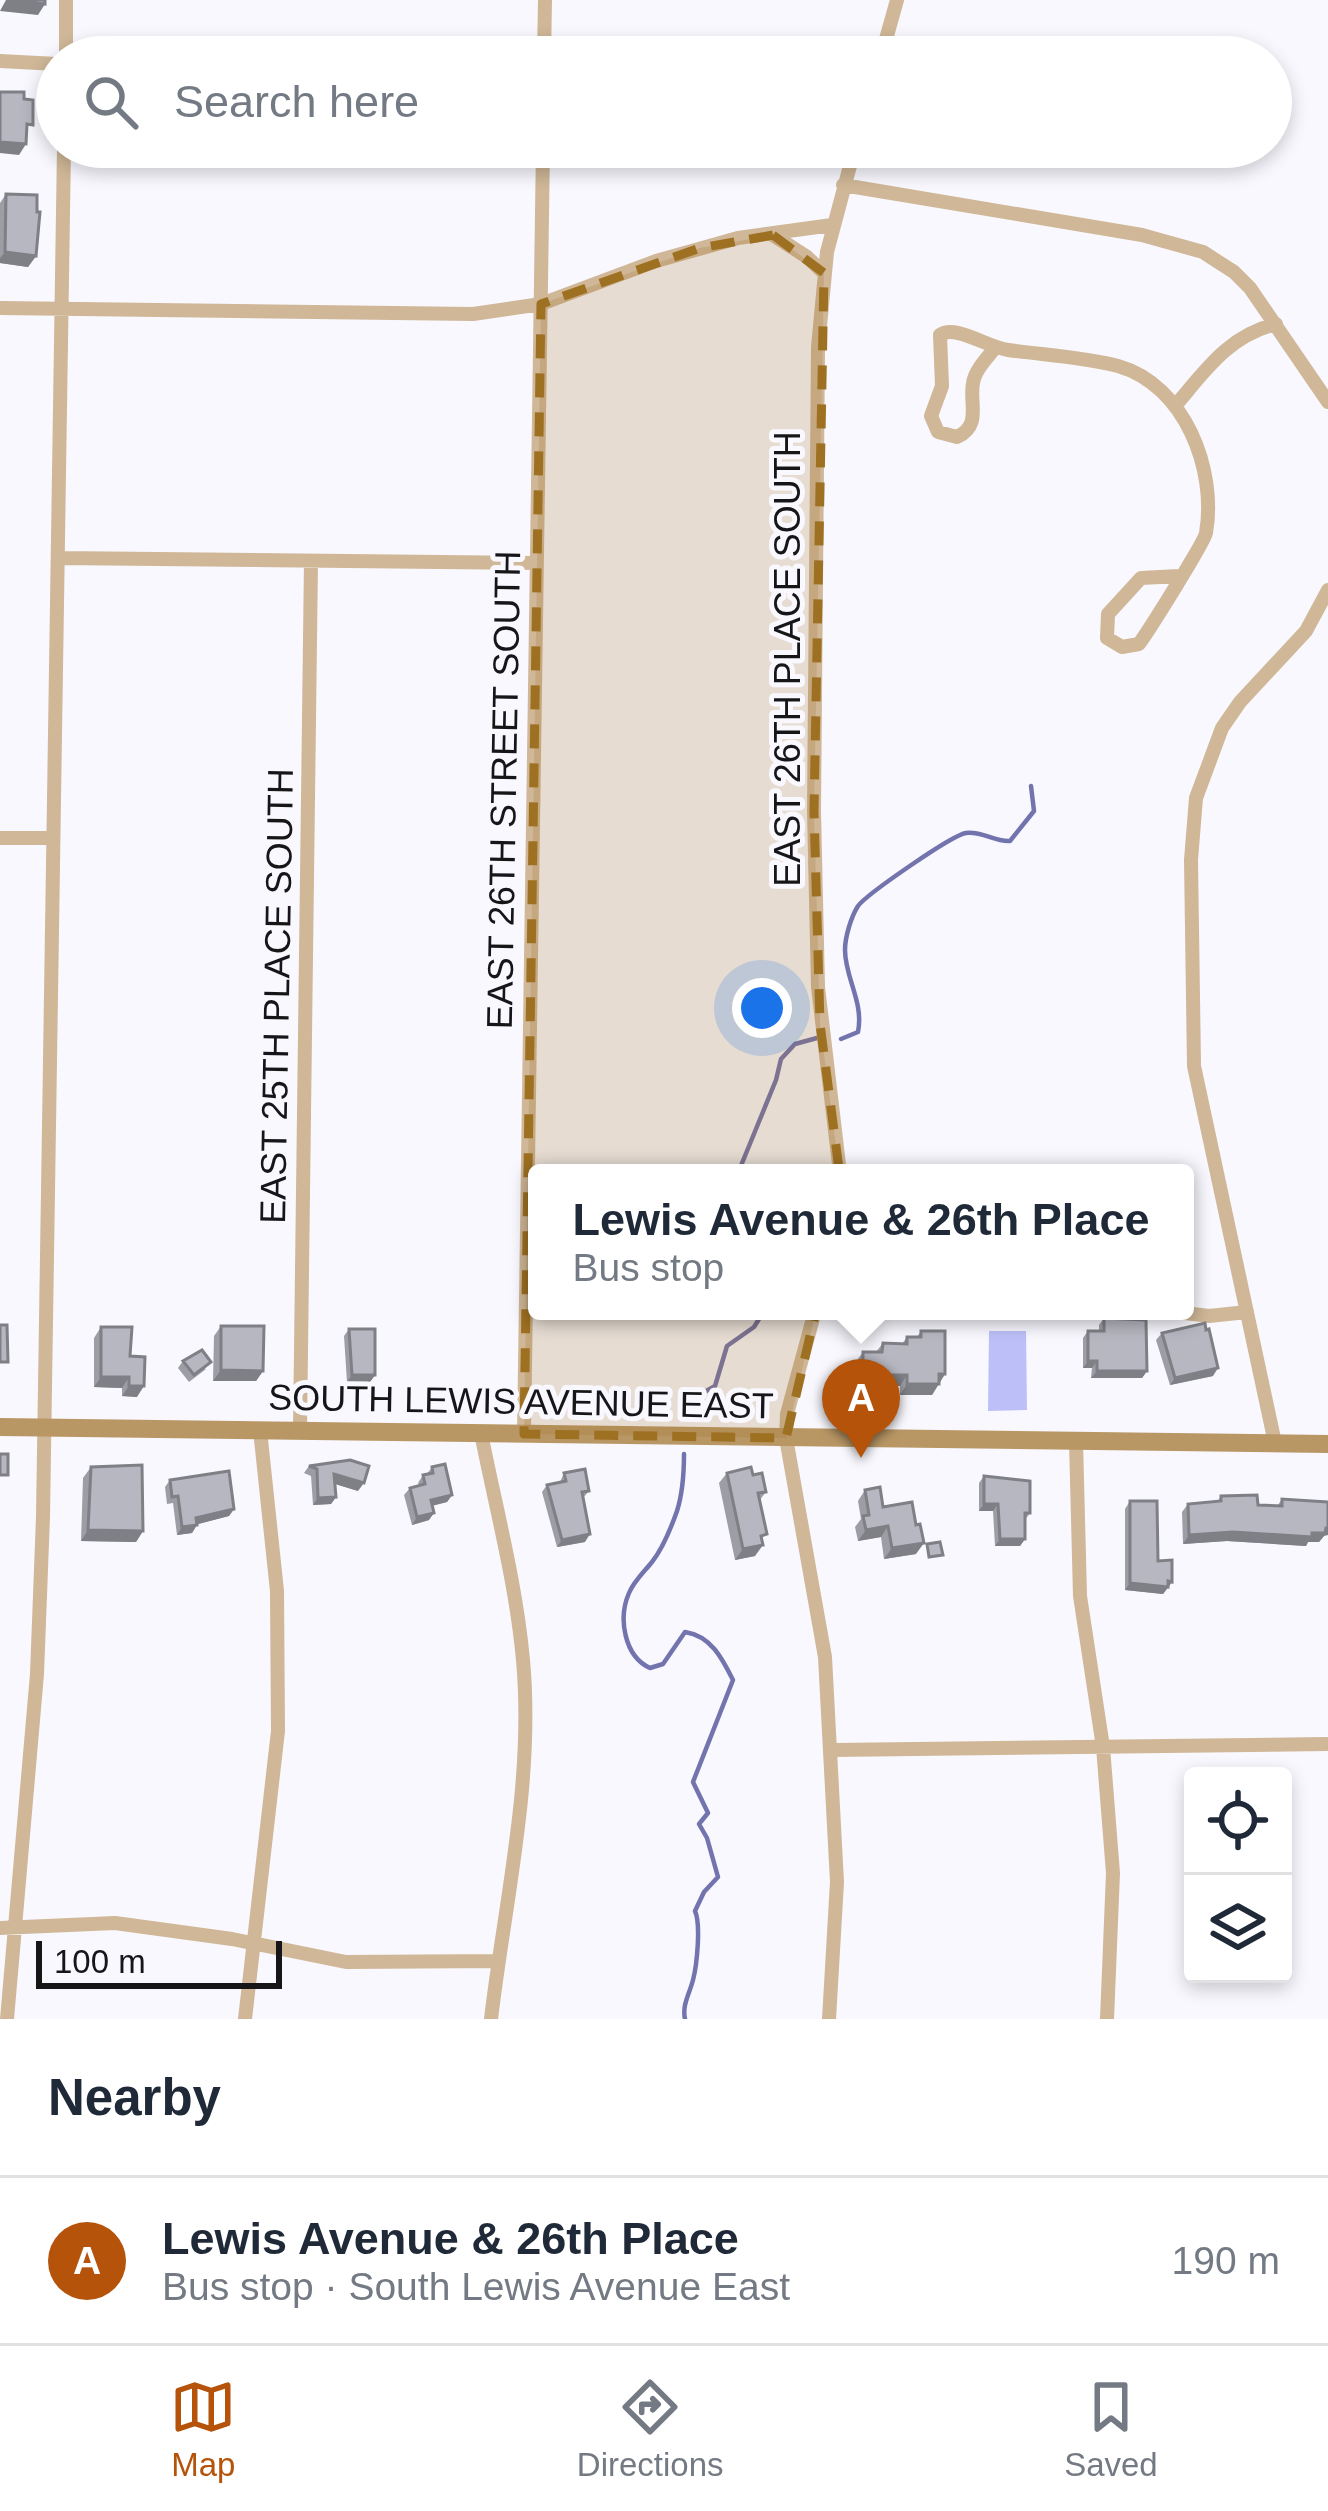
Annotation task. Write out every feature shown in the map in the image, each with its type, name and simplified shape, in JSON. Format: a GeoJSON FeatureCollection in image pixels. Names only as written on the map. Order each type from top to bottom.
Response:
{"type":"FeatureCollection","features":[{"type":"Feature","properties":{"kind":"main road","name":"SOUTH LEWIS AVENUE EAST"},"geometry":{"type":"LineString","coordinates":[[0,1427],[1328,1444]]}},
{"type":"Feature","properties":{"kind":"street"},"geometry":{"type":"LineString","coordinates":[[65,36],[66,0]]}},
{"type":"Feature","properties":{"kind":"street"},"geometry":{"type":"LineString","coordinates":[[544,36],[545,0]]}},
{"type":"Feature","properties":{"kind":"street"},"geometry":{"type":"LineString","coordinates":[[887,36],[897,0]]}},
{"type":"Feature","properties":{"kind":"street"},"geometry":{"type":"LineString","coordinates":[[0,61],[36,63]]}},
{"type":"Feature","properties":{"kind":"street"},"geometry":{"type":"LineString","coordinates":[[7,2019],[7,1927],[37,1674],[45,1427],[64,168]]}},
{"type":"Feature","properties":{"kind":"street","name":"EAST 26TH STREET SOUTH"},"geometry":{"type":"LineString","coordinates":[[528,1164],[543,168]]}},
{"type":"Feature","properties":{"kind":"street","name":"EAST 26TH PLACE SOUTH"},"geometry":{"type":"LineString","coordinates":[[840,1164],[820,1024],[815,830],[818,346],[832,225],[848,168]]}},
{"type":"Feature","properties":{"kind":"street"},"geometry":{"type":"LineString","coordinates":[[843,185],[1142,235],[1203,252],[1234,272],[1321,380],[1328,402]]}},
{"type":"Feature","properties":{"kind":"street"},"geometry":{"type":"LineString","coordinates":[[0,308],[452,314],[541,304],[678,254],[738,238],[832,225]]}},
{"type":"Feature","properties":{"kind":"street"},"geometry":{"type":"LineString","coordinates":[[772,235],[807,256],[824,273]]}},
{"type":"Feature","properties":{"kind":"street"},"geometry":{"type":"LineString","coordinates":[[1175,406],[1230,344],[1250,331],[1276,324]]}},
{"type":"Feature","properties":{"kind":"street"},"geometry":{"type":"LineString","coordinates":[[995,348],[973,382],[970,427],[957,437],[938,432],[931,416],[942,386],[940,334],[955,329],[995,348],[1120,367],[1146,379],[1175,406],[1201,454],[1207,495],[1204,540],[1139,644],[1122,646],[1107,638],[1108,614],[1141,578],[1179,576]]}},
{"type":"Feature","properties":{"kind":"street"},"geometry":{"type":"LineString","coordinates":[[58,558],[538,563]]}},
{"type":"Feature","properties":{"kind":"street","name":"EAST 25TH PLACE SOUTH"},"geometry":{"type":"LineString","coordinates":[[300,1430],[311,561]]}},
{"type":"Feature","properties":{"kind":"street"},"geometry":{"type":"LineString","coordinates":[[1275,1443],[1194,1066],[1191,860],[1196,798],[1222,728],[1306,631],[1328,590]]}},
{"type":"Feature","properties":{"kind":"street"},"geometry":{"type":"LineString","coordinates":[[0,838],[53,838]]}},
{"type":"Feature","properties":{"kind":"street","name":"EAST 26TH STREET SOUTH"},"geometry":{"type":"LineString","coordinates":[[524,1434],[528,1185]]}},
{"type":"Feature","properties":{"kind":"street"},"geometry":{"type":"LineString","coordinates":[[1194,1314],[1247,1312]]}},
{"type":"Feature","properties":{"kind":"street"},"geometry":{"type":"LineString","coordinates":[[813,1320],[787,1414],[786,1438],[826,1657],[837,1882],[829,2019]]}},
{"type":"Feature","properties":{"kind":"street"},"geometry":{"type":"LineString","coordinates":[[245,2019],[251,1942],[274,1788],[280,1672],[260,1430]]}},
{"type":"Feature","properties":{"kind":"street"},"geometry":{"type":"LineString","coordinates":[[481,1433],[503,1525],[523,1664],[524,1768],[517,1849],[491,2019]]}},
{"type":"Feature","properties":{"kind":"street"},"geometry":{"type":"LineString","coordinates":[[1076,1441],[1080,1596],[1103,1748],[1113,1873],[1107,2019]]}},
{"type":"Feature","properties":{"kind":"street"},"geometry":{"type":"LineString","coordinates":[[832,1750],[1328,1744]]}},
{"type":"Feature","properties":{"kind":"street"},"geometry":{"type":"LineString","coordinates":[[7,1927],[115,1923],[376,1964],[498,1960]]}},
{"type":"Feature","properties":{"kind":"highlighted area"},"geometry":{"type":"Polygon","coordinates":[[[773,235],[824,273],[814,811],[820,1024],[841,1184],[834,1234],[786,1438],[524,1434],[541,304],[700,248],[773,235]]]}},
{"type":"Feature","properties":{"kind":"shaded area"},"geometry":{"type":"Polygon","coordinates":[[[989,1331],[1026,1331],[1027,1410],[988,1411],[989,1331]]]}},
{"type":"Feature","properties":{"kind":"building"},"geometry":{"type":"Polygon","coordinates":[[[0,92],[24,92],[24,99],[33,100],[33,125],[27,124],[26,144],[0,142],[0,92]]]}},
{"type":"Feature","properties":{"kind":"building"},"geometry":{"type":"Polygon","coordinates":[[[6,194],[37,195],[36,256],[5,252],[6,194]]]}},
{"type":"Feature","properties":{"kind":"building"},"geometry":{"type":"Polygon","coordinates":[[[1104,1320],[1146,1320],[1147,1371],[1097,1371],[1097,1361],[1088,1361],[1088,1331],[1104,1331],[1104,1320]]]}},
{"type":"Feature","properties":{"kind":"building"},"geometry":{"type":"Polygon","coordinates":[[[1205,1323],[1218,1368],[1175,1378],[1162,1333],[1205,1323]]]}},
{"type":"Feature","properties":{"kind":"building"},"geometry":{"type":"Polygon","coordinates":[[[0,1325],[7,1325],[8,1362],[0,1362],[0,1325]]]}},
{"type":"Feature","properties":{"kind":"building"},"geometry":{"type":"Polygon","coordinates":[[[221,1326],[264,1326],[263,1371],[221,1370],[221,1326]]]}},
{"type":"Feature","properties":{"kind":"building"},"geometry":{"type":"Polygon","coordinates":[[[101,1327],[132,1327],[130,1356],[145,1357],[144,1386],[129,1386],[129,1377],[101,1377],[101,1327]]]}},
{"type":"Feature","properties":{"kind":"building"},"geometry":{"type":"Polygon","coordinates":[[[349,1329],[375,1329],[375,1375],[352,1375],[349,1329]]]}},
{"type":"Feature","properties":{"kind":"building"},"geometry":{"type":"Polygon","coordinates":[[[921,1331],[945,1331],[945,1374],[939,1374],[939,1384],[907,1384],[907,1375],[863,1375],[863,1352],[882,1352],[883,1343],[907,1344],[907,1337],[921,1337],[921,1331]]]}},
{"type":"Feature","properties":{"kind":"building"},"geometry":{"type":"Polygon","coordinates":[[[202,1350],[211,1362],[194,1375],[183,1361],[202,1350]]]}},
{"type":"Feature","properties":{"kind":"building"},"geometry":{"type":"Polygon","coordinates":[[[0,1454],[8,1454],[8,1475],[0,1475],[0,1454]]]}},
{"type":"Feature","properties":{"kind":"building"},"geometry":{"type":"Polygon","coordinates":[[[350,1460],[369,1466],[364,1483],[334,1474],[336,1497],[318,1498],[317,1469],[309,1466],[350,1460]]]}},
{"type":"Feature","properties":{"kind":"building"},"geometry":{"type":"Polygon","coordinates":[[[445,1464],[452,1495],[431,1500],[434,1513],[417,1517],[410,1488],[425,1484],[423,1475],[445,1464]]]}},
{"type":"Feature","properties":{"kind":"building"},"geometry":{"type":"Polygon","coordinates":[[[142,1465],[143,1531],[88,1530],[91,1467],[142,1465]]]}},
{"type":"Feature","properties":{"kind":"building"},"geometry":{"type":"Polygon","coordinates":[[[751,1467],[753,1475],[762,1473],[766,1492],[758,1493],[767,1534],[761,1536],[763,1545],[743,1549],[727,1473],[751,1467]]]}},
{"type":"Feature","properties":{"kind":"building"},"geometry":{"type":"Polygon","coordinates":[[[585,1469],[589,1491],[582,1492],[590,1534],[562,1540],[547,1485],[566,1481],[564,1473],[585,1469]]]}},
{"type":"Feature","properties":{"kind":"building"},"geometry":{"type":"Polygon","coordinates":[[[229,1471],[234,1509],[196,1518],[197,1525],[182,1527],[178,1496],[172,1497],[170,1480],[229,1471]]]}},
{"type":"Feature","properties":{"kind":"building"},"geometry":{"type":"Polygon","coordinates":[[[984,1476],[1030,1481],[1025,1539],[1000,1539],[998,1504],[984,1504],[984,1476]]]}},
{"type":"Feature","properties":{"kind":"building"},"geometry":{"type":"Polygon","coordinates":[[[880,1487],[883,1507],[912,1502],[924,1543],[892,1548],[888,1526],[866,1530],[865,1490],[880,1487]]]}},
{"type":"Feature","properties":{"kind":"building"},"geometry":{"type":"Polygon","coordinates":[[[1257,1495],[1258,1505],[1282,1506],[1282,1499],[1328,1502],[1328,1528],[1312,1537],[1233,1532],[1189,1535],[1188,1504],[1221,1501],[1221,1496],[1257,1495]]]}},
{"type":"Feature","properties":{"kind":"building"},"geometry":{"type":"Polygon","coordinates":[[[1130,1501],[1157,1501],[1158,1561],[1172,1560],[1168,1587],[1130,1583],[1130,1501]]]}},
{"type":"Feature","properties":{"kind":"building"},"geometry":{"type":"Polygon","coordinates":[[[940,1542],[943,1555],[929,1557],[927,1544],[940,1542]]]}},
{"type":"Feature","properties":{"kind":"waterway"},"geometry":{"type":"LineString","coordinates":[[841,1039],[858,1032],[845,950],[858,906],[958,836],[972,833],[1010,841],[1034,811],[1031,786]]}},
{"type":"Feature","properties":{"kind":"waterway"},"geometry":{"type":"LineString","coordinates":[[742,1164],[781,1059],[795,1044],[817,1038]]}},
{"type":"Feature","properties":{"kind":"waterway"},"geometry":{"type":"LineString","coordinates":[[682,1414],[685,1403],[715,1386],[727,1346],[758,1320]]}},
{"type":"Feature","properties":{"kind":"waterway"},"geometry":{"type":"LineString","coordinates":[[684,1454],[677,1511],[660,1551],[629,1593],[624,1625],[634,1655],[650,1668],[663,1664],[685,1632],[709,1643],[733,1680],[693,1782],[708,1813],[699,1824],[718,1877],[695,1911],[697,1955],[685,2019]]}},
{"type":"Feature","properties":{"kind":"place","name":"Lewis Avenue & 26th Place"},"geometry":{"type":"Point","coordinates":[861,1458]}}]}
